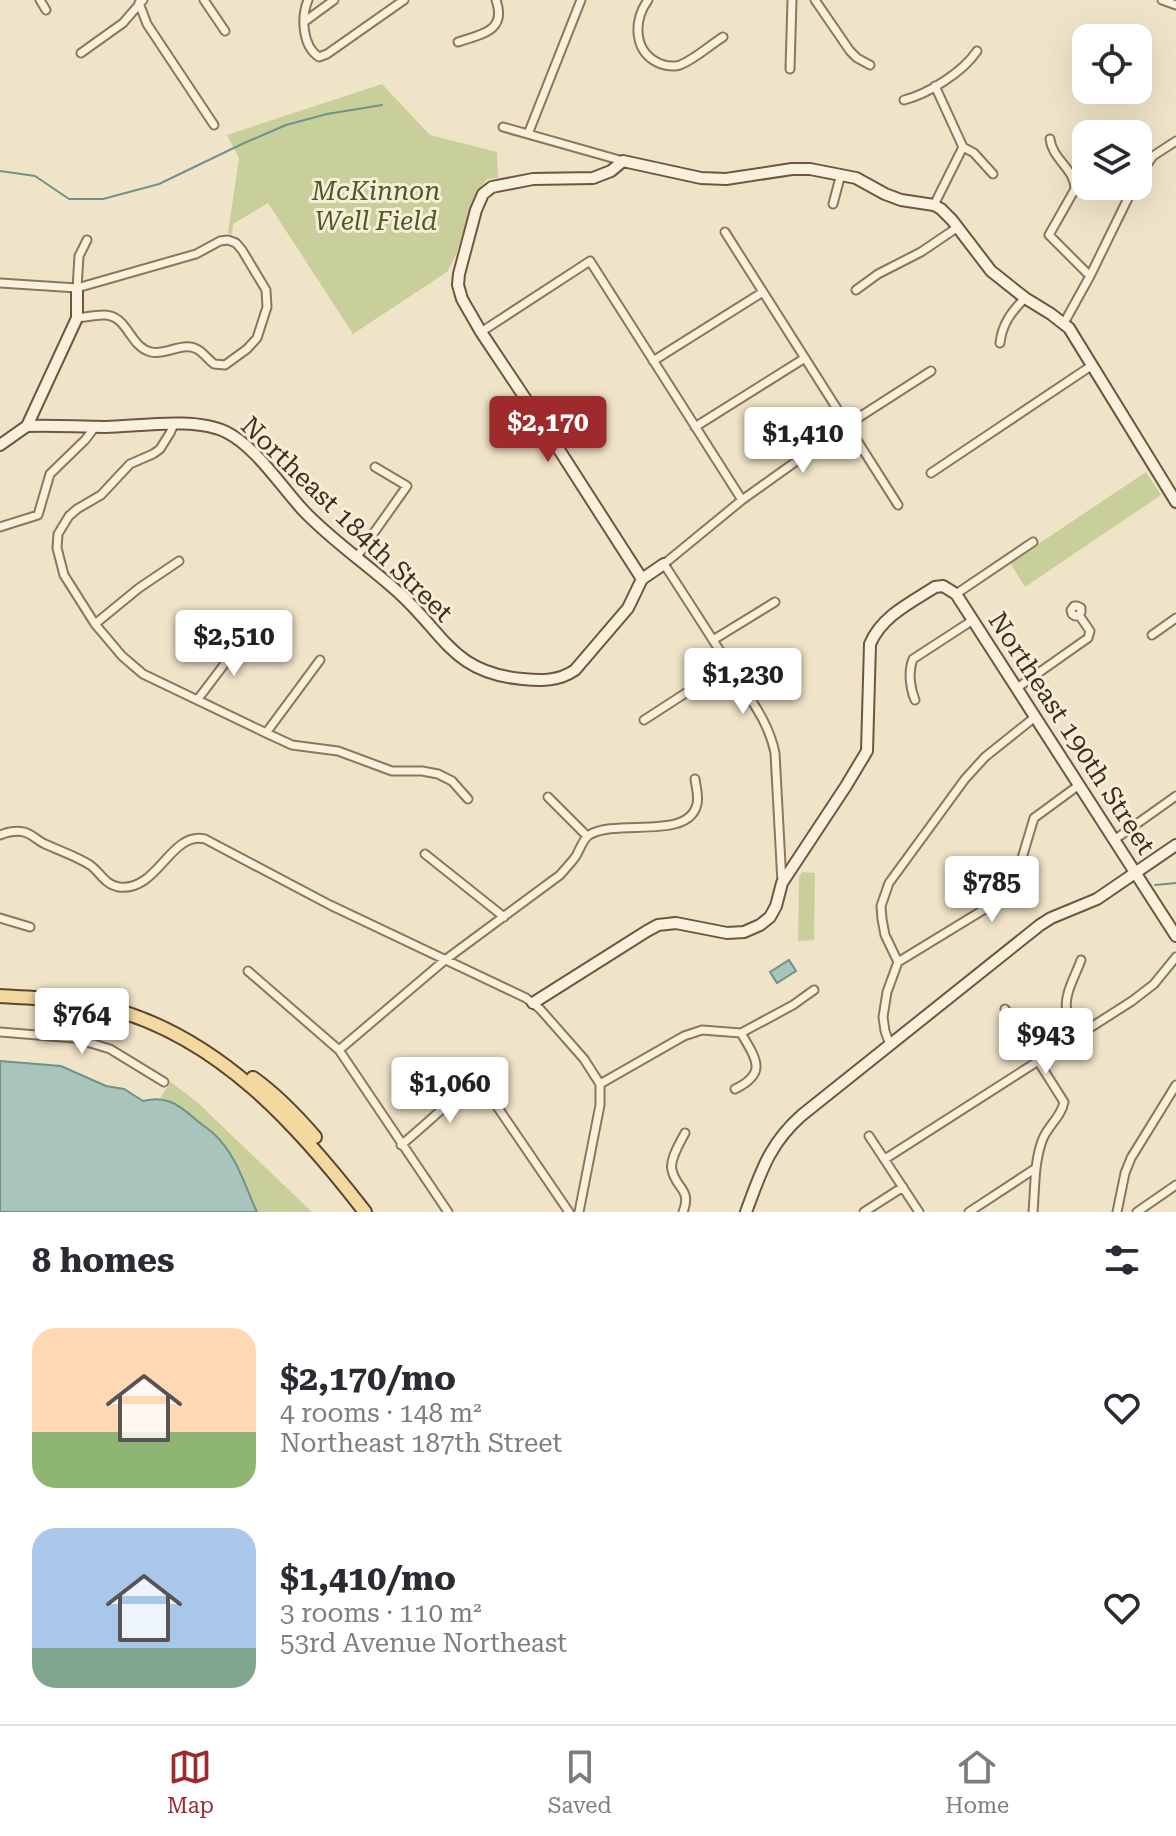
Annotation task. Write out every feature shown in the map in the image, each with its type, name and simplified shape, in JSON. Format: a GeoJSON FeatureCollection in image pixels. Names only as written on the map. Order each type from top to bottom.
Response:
{"type":"FeatureCollection","features":[{"type":"Feature","properties":{"kind":"main road"},"geometry":{"type":"LineString","coordinates":[[0,996],[100,1006],[187,1035],[269,1090],[299,1118],[373,1212]]}},
{"type":"Feature","properties":{"kind":"main road"},"geometry":{"type":"LineString","coordinates":[[173,1031],[237,1074],[290,1121],[365,1212]]}},
{"type":"Feature","properties":{"kind":"street"},"geometry":{"type":"LineString","coordinates":[[40,0],[46,10]]}},
{"type":"Feature","properties":{"kind":"street"},"geometry":{"type":"LineString","coordinates":[[204,0],[225,31]]}},
{"type":"Feature","properties":{"kind":"street"},"geometry":{"type":"LineString","coordinates":[[308,0],[304,22],[310,49],[319,57],[404,0]]}},
{"type":"Feature","properties":{"kind":"street"},"geometry":{"type":"LineString","coordinates":[[304,22],[334,0]]}},
{"type":"Feature","properties":{"kind":"street"},"geometry":{"type":"LineString","coordinates":[[458,42],[486,32],[498,22],[500,11],[496,0]]}},
{"type":"Feature","properties":{"kind":"street"},"geometry":{"type":"LineString","coordinates":[[528,134],[581,0]]}},
{"type":"Feature","properties":{"kind":"street"},"geometry":{"type":"LineString","coordinates":[[648,0],[637,26],[645,53],[656,62],[678,66],[723,37]]}},
{"type":"Feature","properties":{"kind":"street"},"geometry":{"type":"LineString","coordinates":[[790,69],[792,0]]}},
{"type":"Feature","properties":{"kind":"street"},"geometry":{"type":"LineString","coordinates":[[815,0],[850,51],[870,65]]}},
{"type":"Feature","properties":{"kind":"street"},"geometry":{"type":"LineString","coordinates":[[1162,0],[1176,5]]}},
{"type":"Feature","properties":{"kind":"street"},"geometry":{"type":"LineString","coordinates":[[81,53],[123,23],[141,2]]}},
{"type":"Feature","properties":{"kind":"street"},"geometry":{"type":"LineString","coordinates":[[141,2],[147,24],[214,125]]}},
{"type":"Feature","properties":{"kind":"street"},"geometry":{"type":"LineString","coordinates":[[904,100],[935,86],[971,60],[977,51]]}},
{"type":"Feature","properties":{"kind":"street"},"geometry":{"type":"LineString","coordinates":[[935,86],[963,147],[974,153],[993,174]]}},
{"type":"Feature","properties":{"kind":"street"},"geometry":{"type":"LineString","coordinates":[[503,127],[623,161],[701,178],[726,179],[810,169],[856,178],[891,197],[934,205],[947,213],[991,271],[1064,323],[1175,497]]}},
{"type":"Feature","properties":{"kind":"street"},"geometry":{"type":"LineString","coordinates":[[1050,139],[1051,149],[1072,175],[1075,189],[1049,235],[1090,276]]}},
{"type":"Feature","properties":{"kind":"street"},"geometry":{"type":"LineString","coordinates":[[1152,157],[1176,141]]}},
{"type":"Feature","properties":{"kind":"street"},"geometry":{"type":"LineString","coordinates":[[934,205],[963,147]]}},
{"type":"Feature","properties":{"kind":"street"},"geometry":{"type":"LineString","coordinates":[[623,161],[605,175],[593,178],[533,179],[492,187],[483,194],[470,226],[458,285],[462,299],[481,332],[642,579],[742,500],[847,425],[931,371]]}},
{"type":"Feature","properties":{"kind":"street"},"geometry":{"type":"LineString","coordinates":[[833,204],[841,174]]}},
{"type":"Feature","properties":{"kind":"street"},"geometry":{"type":"LineString","coordinates":[[1064,323],[1127,200]]}},
{"type":"Feature","properties":{"kind":"street"},"geometry":{"type":"LineString","coordinates":[[856,290],[958,227]]}},
{"type":"Feature","properties":{"kind":"street"},"geometry":{"type":"LineString","coordinates":[[725,232],[898,505]]}},
{"type":"Feature","properties":{"kind":"street"},"geometry":{"type":"LineString","coordinates":[[0,445],[27,426],[77,318],[79,256],[87,240]]}},
{"type":"Feature","properties":{"kind":"street"},"geometry":{"type":"LineString","coordinates":[[0,283],[77,288],[196,254],[228,240],[242,250],[268,298],[257,338],[225,365],[214,364],[200,350],[192,347],[148,352],[140,347],[125,324],[106,314],[77,318]]}},
{"type":"Feature","properties":{"kind":"street"},"geometry":{"type":"LineString","coordinates":[[481,332],[590,261],[742,500]]}},
{"type":"Feature","properties":{"kind":"street"},"geometry":{"type":"LineString","coordinates":[[653,361],[763,292]]}},
{"type":"Feature","properties":{"kind":"street"},"geometry":{"type":"LineString","coordinates":[[1000,343],[1010,314],[1025,298]]}},
{"type":"Feature","properties":{"kind":"street"},"geometry":{"type":"LineString","coordinates":[[695,427],[805,358]]}},
{"type":"Feature","properties":{"kind":"street"},"geometry":{"type":"LineString","coordinates":[[931,473],[1091,366]]}},
{"type":"Feature","properties":{"kind":"street","name":"Northeast 184th Street"},"geometry":{"type":"LineString","coordinates":[[27,426],[189,423],[212,426],[226,432],[263,464],[314,521],[398,592],[452,651],[477,668],[496,676],[542,681],[558,679],[575,670],[628,608],[642,579]]}},
{"type":"Feature","properties":{"kind":"street"},"geometry":{"type":"LineString","coordinates":[[174,424],[160,449],[130,464],[101,495],[69,516],[58,534],[57,548],[64,575],[95,624],[122,656],[143,674],[266,733],[292,745],[338,751],[392,771],[438,774],[452,781],[468,799]]}},
{"type":"Feature","properties":{"kind":"street"},"geometry":{"type":"LineString","coordinates":[[0,527],[38,515],[50,474],[95,427]]}},
{"type":"Feature","properties":{"kind":"street"},"geometry":{"type":"LineString","coordinates":[[356,558],[407,486],[375,467]]}},
{"type":"Feature","properties":{"kind":"street"},"geometry":{"type":"LineString","coordinates":[[782,883],[867,751],[870,644],[875,634],[891,615],[935,587],[943,586],[956,594],[1033,542]]}},
{"type":"Feature","properties":{"kind":"street"},"geometry":{"type":"LineString","coordinates":[[95,624],[179,561]]}},
{"type":"Feature","properties":{"kind":"street"},"geometry":{"type":"LineString","coordinates":[[533,1003],[658,925],[684,923],[727,933],[749,931],[770,917],[776,906],[782,883],[772,737],[664,564]]}},
{"type":"Feature","properties":{"kind":"street","name":"Northeast 190th Street"},"geometry":{"type":"LineString","coordinates":[[956,594],[1176,936]]}},
{"type":"Feature","properties":{"kind":"street"},"geometry":{"type":"LineString","coordinates":[[713,640],[775,602]]}},
{"type":"Feature","properties":{"kind":"street"},"geometry":{"type":"LineString","coordinates":[[1017,688],[1088,638],[1090,631],[1079,615]]}},
{"type":"Feature","properties":{"kind":"street"},"geometry":{"type":"LineString","coordinates":[[1152,635],[1176,618]]}},
{"type":"Feature","properties":{"kind":"street"},"geometry":{"type":"LineString","coordinates":[[915,700],[911,690],[913,659],[973,620]]}},
{"type":"Feature","properties":{"kind":"street"},"geometry":{"type":"LineString","coordinates":[[198,699],[245,637]]}},
{"type":"Feature","properties":{"kind":"street"},"geometry":{"type":"LineString","coordinates":[[266,733],[320,660]]}},
{"type":"Feature","properties":{"kind":"street"},"geometry":{"type":"LineString","coordinates":[[644,720],[729,665]]}},
{"type":"Feature","properties":{"kind":"street"},"geometry":{"type":"LineString","coordinates":[[898,962],[885,935],[882,919],[881,906],[889,883],[965,779],[985,757],[1035,717]]}},
{"type":"Feature","properties":{"kind":"street"},"geometry":{"type":"LineString","coordinates":[[339,1050],[445,960],[560,875],[574,859],[587,836],[608,828],[675,826],[687,819],[697,808],[695,779]]}},
{"type":"Feature","properties":{"kind":"street"},"geometry":{"type":"LineString","coordinates":[[890,1045],[883,1017],[887,992],[898,962],[993,904],[1015,875],[1034,818],[1079,785]]}},
{"type":"Feature","properties":{"kind":"street"},"geometry":{"type":"LineString","coordinates":[[1114,840],[1176,796]]}},
{"type":"Feature","properties":{"kind":"street"},"geometry":{"type":"LineString","coordinates":[[548,797],[587,836]]}},
{"type":"Feature","properties":{"kind":"street"},"geometry":{"type":"LineString","coordinates":[[0,835],[12,831],[26,833],[92,866],[116,887],[137,884],[184,842],[196,837],[205,839],[533,1003],[584,1059],[600,1084],[600,1105],[579,1212]]}},
{"type":"Feature","properties":{"kind":"street"},"geometry":{"type":"LineString","coordinates":[[746,1212],[764,1164],[782,1134],[812,1108],[1040,925],[1097,899],[1176,845]]}},
{"type":"Feature","properties":{"kind":"street"},"geometry":{"type":"LineString","coordinates":[[425,854],[504,917]]}},
{"type":"Feature","properties":{"kind":"street"},"geometry":{"type":"LineString","coordinates":[[0,918],[30,927]]}},
{"type":"Feature","properties":{"kind":"street"},"geometry":{"type":"LineString","coordinates":[[885,1159],[1145,992],[1176,957]]}},
{"type":"Feature","properties":{"kind":"street"},"geometry":{"type":"LineString","coordinates":[[1080,1034],[1066,1007],[1081,960]]}},
{"type":"Feature","properties":{"kind":"street"},"geometry":{"type":"LineString","coordinates":[[248,971],[339,1050],[448,1212]]}},
{"type":"Feature","properties":{"kind":"street"},"geometry":{"type":"LineString","coordinates":[[600,1084],[684,1036],[702,1030],[741,1033],[814,990]]}},
{"type":"Feature","properties":{"kind":"street"},"geometry":{"type":"LineString","coordinates":[[1005,1009],[1064,1102],[1060,1114],[1042,1139],[1036,1168],[1033,1212]]}},
{"type":"Feature","properties":{"kind":"street"},"geometry":{"type":"LineString","coordinates":[[0,1032],[74,1038],[110,1049],[164,1082]]}},
{"type":"Feature","properties":{"kind":"street"},"geometry":{"type":"LineString","coordinates":[[735,1089],[749,1082],[756,1068],[756,1059],[741,1033]]}},
{"type":"Feature","properties":{"kind":"street"},"geometry":{"type":"LineString","coordinates":[[401,1145],[479,1080],[569,1212]]}},
{"type":"Feature","properties":{"kind":"street"},"geometry":{"type":"LineString","coordinates":[[1117,1212],[1131,1158],[1176,1085]]}},
{"type":"Feature","properties":{"kind":"street"},"geometry":{"type":"LineString","coordinates":[[683,1212],[686,1196],[671,1165],[685,1133]]}},
{"type":"Feature","properties":{"kind":"street"},"geometry":{"type":"LineString","coordinates":[[869,1136],[919,1212]]}},
{"type":"Feature","properties":{"kind":"street"},"geometry":{"type":"LineString","coordinates":[[969,1212],[1036,1168]]}},
{"type":"Feature","properties":{"kind":"street"},"geometry":{"type":"LineString","coordinates":[[1137,1212],[1176,1185]]}},
{"type":"Feature","properties":{"kind":"street"},"geometry":{"type":"LineString","coordinates":[[864,1212],[903,1187]]}},
{"type":"Feature","properties":{"kind":"green space","name":"McKinnon Well Field"},"geometry":{"type":"Polygon","coordinates":[[[382,84],[430,135],[497,152],[498,178],[487,179],[472,201],[456,255],[447,272],[353,334],[268,203],[233,224],[232,234],[228,233],[239,158],[227,135],[382,84]]]}},
{"type":"Feature","properties":{"kind":"green space"},"geometry":{"type":"Polygon","coordinates":[[[1146,472],[1161,495],[1025,587],[1010,563],[1146,472]]]}},
{"type":"Feature","properties":{"kind":"green space"},"geometry":{"type":"Polygon","coordinates":[[[802,872],[815,873],[814,940],[798,941],[799,877],[802,872]]]}},
{"type":"Feature","properties":{"kind":"green space"},"geometry":{"type":"Polygon","coordinates":[[[171,1082],[198,1103],[312,1212],[257,1212],[232,1157],[215,1134],[184,1108],[160,1098],[171,1082]]]}},
{"type":"Feature","properties":{"kind":"water"},"geometry":{"type":"Polygon","coordinates":[[[789,960],[796,971],[777,983],[770,972],[789,960]]]}},
{"type":"Feature","properties":{"kind":"water"},"geometry":{"type":"Polygon","coordinates":[[[0,1061],[61,1066],[106,1086],[124,1089],[143,1101],[158,1099],[177,1105],[222,1142],[257,1212],[0,1212],[0,1061]]]}},
{"type":"Feature","properties":{"kind":"waterway"},"geometry":{"type":"LineString","coordinates":[[0,171],[35,176],[69,199],[103,199],[159,184],[286,125],[327,114],[382,105]]}},
{"type":"Feature","properties":{"kind":"waterway"},"geometry":{"type":"LineString","coordinates":[[1155,885],[1176,883]]}}]}
